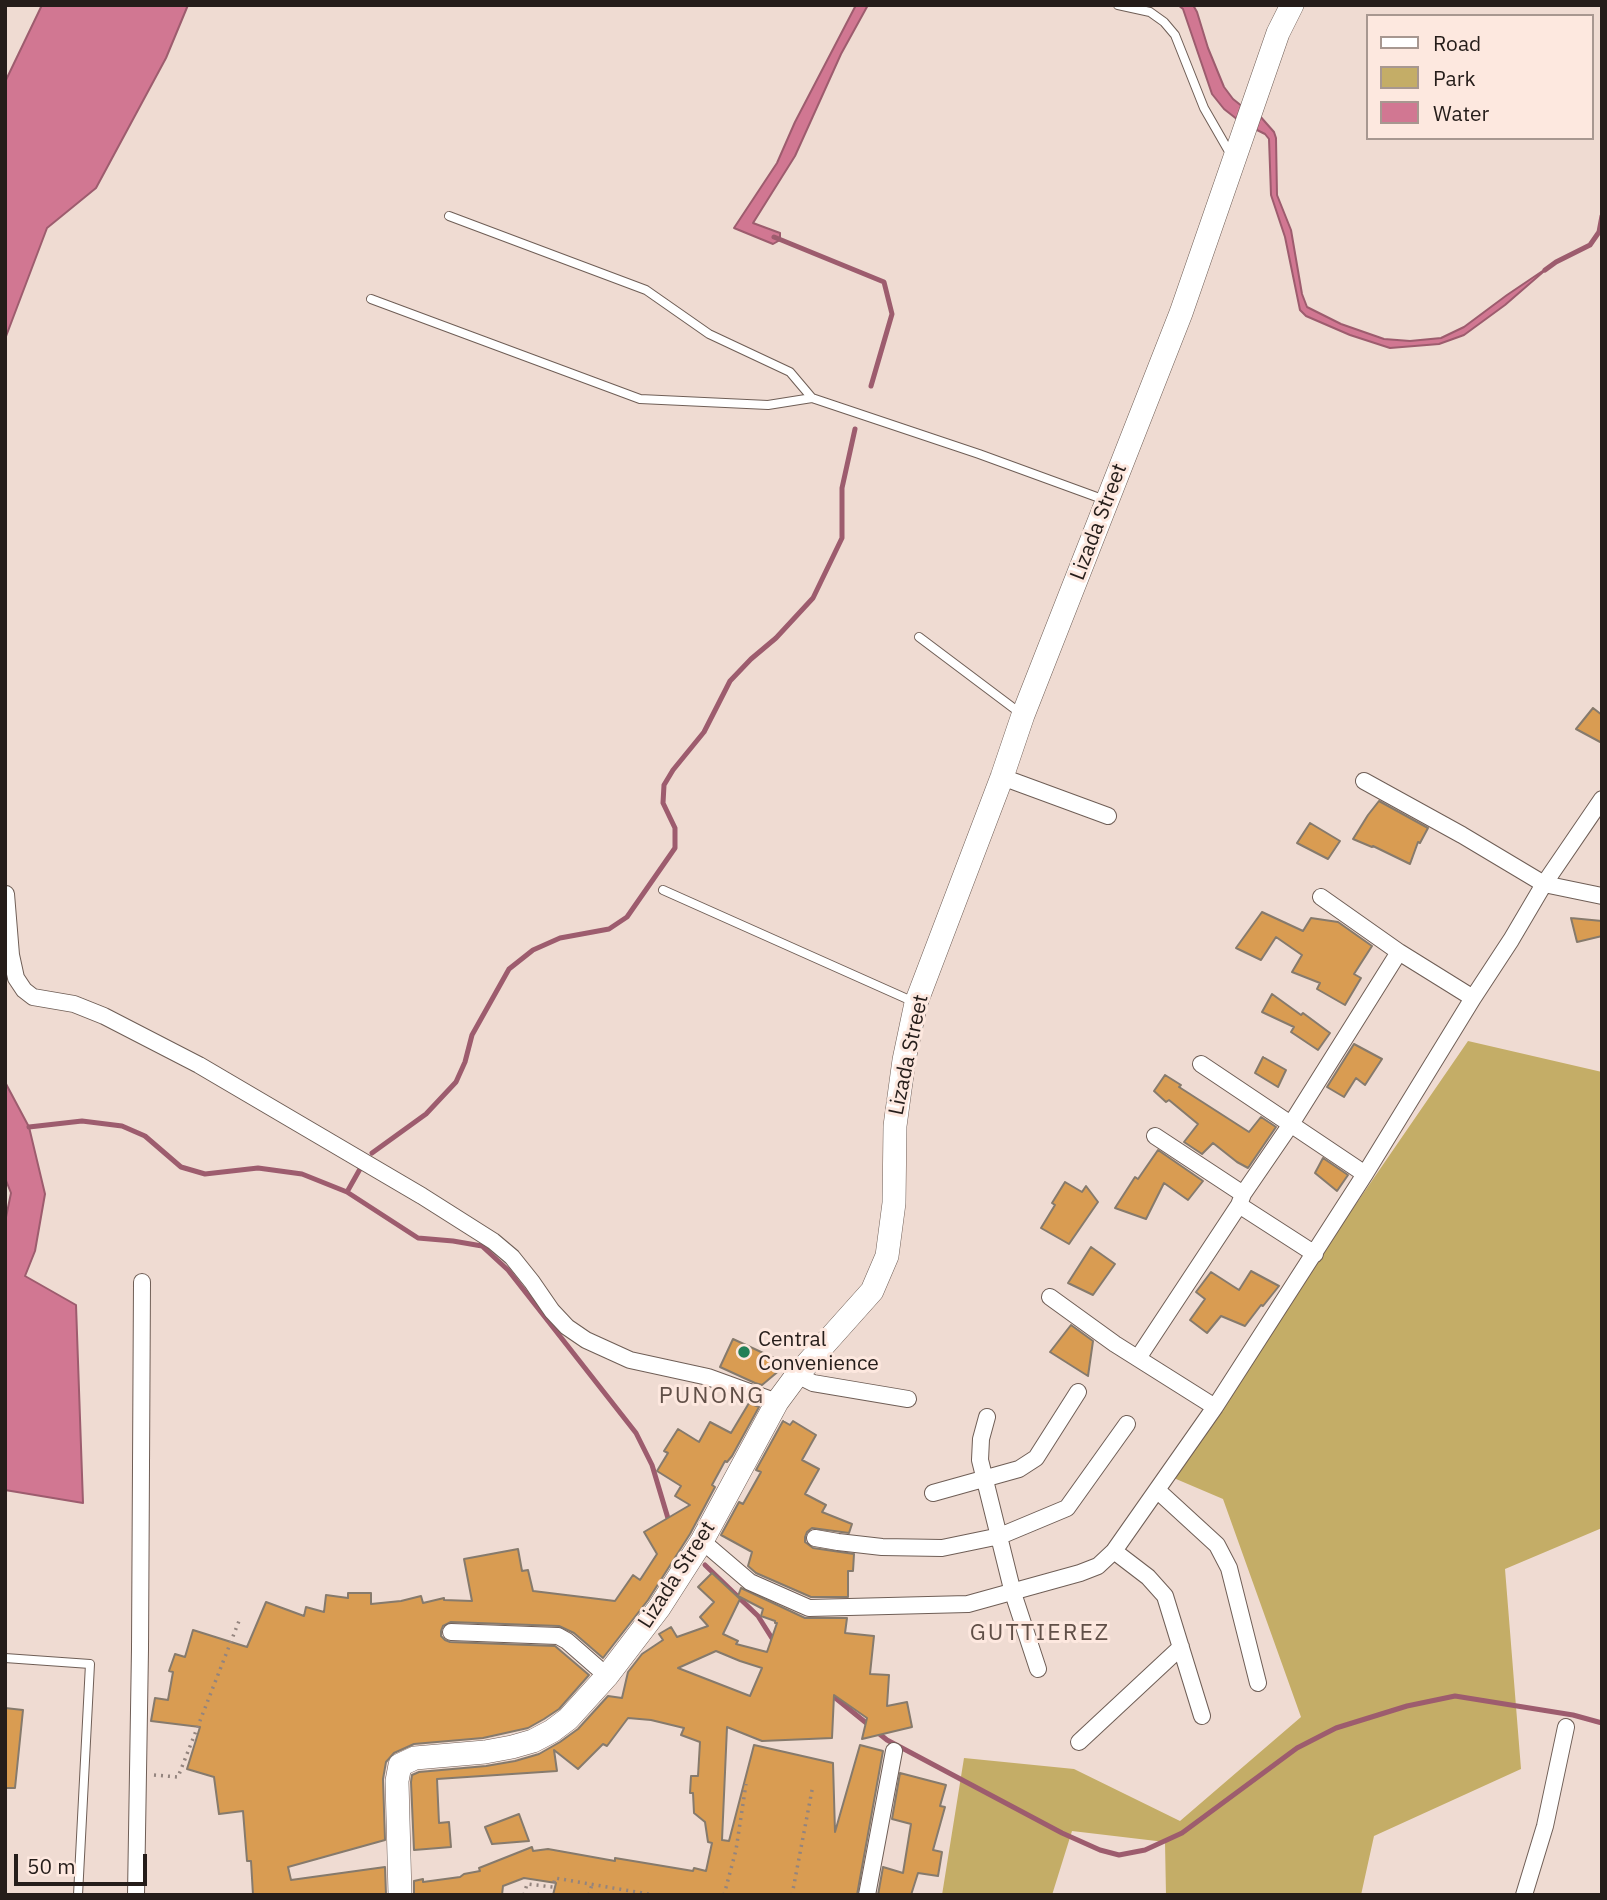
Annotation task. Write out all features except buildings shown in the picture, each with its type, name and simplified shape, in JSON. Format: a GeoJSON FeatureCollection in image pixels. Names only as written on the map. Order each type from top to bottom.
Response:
{"type":"FeatureCollection","features":[{"type":"Feature","properties":{"kind":"street","name":"Lizada Street"},"geometry":{"type":"LineString","coordinates":[[400,1895],[397,1781],[400,1765],[415,1758],[512,1747],[533,1741],[568,1719],[607,1676],[659,1608],[702,1541],[777,1402],[797,1375],[872,1291],[887,1256],[894,1203],[895,1126],[904,1060],[916,1003],[1023,715],[1181,313],[1278,33],[1293,5]]}},
{"type":"Feature","properties":{"kind":"street"},"geometry":{"type":"LineString","coordinates":[[1002,777],[1108,816]]}},
{"type":"Feature","properties":{"kind":"street"},"geometry":{"type":"LineString","coordinates":[[1364,781],[1544,884],[1602,896]]}},
{"type":"Feature","properties":{"kind":"street"},"geometry":{"type":"LineString","coordinates":[[702,1541],[750,1582],[809,1608],[968,1604],[1098,1566],[1114,1551],[1215,1407],[1315,1254],[1544,884],[1602,799]]}},
{"type":"Feature","properties":{"kind":"street"},"geometry":{"type":"LineString","coordinates":[[6,894],[11,955],[16,978],[33,997],[74,1004],[128,1028],[199,1065],[422,1196],[493,1241],[512,1257],[552,1311],[567,1327],[586,1339],[630,1360],[708,1377],[777,1402]]}},
{"type":"Feature","properties":{"kind":"street"},"geometry":{"type":"LineString","coordinates":[[1321,897],[1399,952],[1473,998]]}},
{"type":"Feature","properties":{"kind":"street"},"geometry":{"type":"LineString","coordinates":[[1138,1359],[1292,1124],[1399,952]]}},
{"type":"Feature","properties":{"kind":"street"},"geometry":{"type":"LineString","coordinates":[[1201,1064],[1365,1174]]}},
{"type":"Feature","properties":{"kind":"street"},"geometry":{"type":"LineString","coordinates":[[1155,1136],[1315,1254]]}},
{"type":"Feature","properties":{"kind":"street"},"geometry":{"type":"LineString","coordinates":[[136,1895],[142,1282]]}},
{"type":"Feature","properties":{"kind":"street"},"geometry":{"type":"LineString","coordinates":[[1050,1297],[1115,1344],[1215,1407]]}},
{"type":"Feature","properties":{"kind":"street"},"geometry":{"type":"LineString","coordinates":[[797,1375],[813,1383],[908,1399]]}},
{"type":"Feature","properties":{"kind":"street"},"geometry":{"type":"LineString","coordinates":[[933,1493],[1018,1469],[1036,1458],[1078,1392]]}},
{"type":"Feature","properties":{"kind":"street"},"geometry":{"type":"LineString","coordinates":[[987,1417],[981,1438],[980,1460],[1013,1593],[1038,1669]]}},
{"type":"Feature","properties":{"kind":"street"},"geometry":{"type":"LineString","coordinates":[[815,1538],[882,1547],[942,1548],[1000,1536],[1067,1508],[1127,1424]]}},
{"type":"Feature","properties":{"kind":"street"},"geometry":{"type":"LineString","coordinates":[[1157,1490],[1217,1545],[1229,1568],[1258,1683]]}},
{"type":"Feature","properties":{"kind":"street"},"geometry":{"type":"LineString","coordinates":[[1114,1551],[1148,1577],[1165,1596],[1202,1716]]}},
{"type":"Feature","properties":{"kind":"street"},"geometry":{"type":"LineString","coordinates":[[451,1632],[558,1636],[607,1676]]}},
{"type":"Feature","properties":{"kind":"street"},"geometry":{"type":"LineString","coordinates":[[1079,1742],[1181,1647]]}},
{"type":"Feature","properties":{"kind":"street"},"geometry":{"type":"LineString","coordinates":[[1524,1895],[1545,1826],[1566,1727]]}},
{"type":"Feature","properties":{"kind":"street"},"geometry":{"type":"LineString","coordinates":[[867,1895],[894,1751]]}},
{"type":"Feature","properties":{"kind":"lane"},"geometry":{"type":"LineString","coordinates":[[1118,5],[1150,12],[1164,22],[1175,35],[1204,108],[1234,159]]}},
{"type":"Feature","properties":{"kind":"lane"},"geometry":{"type":"LineString","coordinates":[[449,216],[646,290],[709,334],[790,372],[812,398]]}},
{"type":"Feature","properties":{"kind":"lane"},"geometry":{"type":"LineString","coordinates":[[371,299],[640,399],[768,405],[812,398],[1108,501]]}},
{"type":"Feature","properties":{"kind":"lane"},"geometry":{"type":"LineString","coordinates":[[919,637],[1023,715]]}},
{"type":"Feature","properties":{"kind":"lane"},"geometry":{"type":"LineString","coordinates":[[663,890],[916,1003]]}},
{"type":"Feature","properties":{"kind":"lane"},"geometry":{"type":"LineString","coordinates":[[5,1658],[90,1664],[78,1895]]}},
{"type":"Feature","properties":{"kind":"path"},"geometry":{"type":"LineString","coordinates":[[138,1774],[178,1777],[239,1621]]}},
{"type":"Feature","properties":{"kind":"path"},"geometry":{"type":"LineString","coordinates":[[724,1895],[736,1850],[746,1784]]}},
{"type":"Feature","properties":{"kind":"path"},"geometry":{"type":"LineString","coordinates":[[792,1895],[813,1785]]}},
{"type":"Feature","properties":{"kind":"path"},"geometry":{"type":"LineString","coordinates":[[524,1895],[527,1884],[553,1887],[555,1878],[654,1895]]}},
{"type":"Feature","properties":{"kind":"path"},"geometry":{"type":"LineString","coordinates":[[589,1895],[592,1884]]}},
{"type":"Feature","properties":{"kind":"green space"},"geometry":{"type":"Polygon","coordinates":[[[1468,1041],[1602,1072],[1602,1528],[1505,1569],[1521,1769],[1374,1836],[1361,1895],[1166,1895],[1165,1842],[1072,1831],[1052,1895],[942,1895],[964,1758],[1074,1769],[1180,1821],[1301,1717],[1223,1499],[1169,1476],[1468,1041]]]}},
{"type":"Feature","properties":{"kind":"water"},"geometry":{"type":"Polygon","coordinates":[[[42,5],[188,5],[166,58],[96,188],[47,228],[5,339],[5,82],[42,5]]]}},
{"type":"Feature","properties":{"kind":"water"},"geometry":{"type":"Polygon","coordinates":[[[856,5],[868,5],[841,54],[795,156],[753,223],[780,233],[780,240],[773,244],[734,228],[777,163],[795,122],[856,5]]]}},
{"type":"Feature","properties":{"kind":"water"},"geometry":{"type":"Polygon","coordinates":[[[1178,5],[1193,5],[1197,12],[1224,87],[1243,107],[1238,120],[1224,109],[1212,94],[1183,9],[1178,5]]]}},
{"type":"Feature","properties":{"kind":"water"},"geometry":{"type":"Polygon","coordinates":[[[1259,115],[1276,138],[1277,195],[1291,230],[1302,294],[1307,307],[1341,324],[1384,339],[1410,341],[1441,338],[1464,327],[1550,266],[1505,305],[1464,335],[1439,344],[1390,348],[1306,316],[1300,310],[1285,237],[1271,195],[1269,139],[1253,128],[1259,115]]]}},
{"type":"Feature","properties":{"kind":"water"},"geometry":{"type":"Polygon","coordinates":[[[5,1082],[29,1127],[45,1194],[35,1251],[25,1276],[76,1305],[83,1503],[5,1490],[5,1222],[11,1193],[5,1178],[5,1082]]]}},
{"type":"Feature","properties":{"kind":"waterway"},"geometry":{"type":"LineString","coordinates":[[1545,270],[1590,245],[1599,232],[1602,216]]}},
{"type":"Feature","properties":{"kind":"waterway"},"geometry":{"type":"LineString","coordinates":[[774,237],[884,282],[892,314],[871,386]]}},
{"type":"Feature","properties":{"kind":"waterway"},"geometry":{"type":"LineString","coordinates":[[372,1153],[426,1114],[456,1082],[472,1035],[509,969],[533,950],[560,938],[609,929],[627,917],[675,848],[675,828],[663,803],[664,785],[704,732],[730,681],[776,638],[813,598],[842,538],[842,488],[855,429]]}},
{"type":"Feature","properties":{"kind":"waterway"},"geometry":{"type":"LineString","coordinates":[[29,1127],[82,1121],[122,1126],[145,1136],[181,1167],[205,1174],[258,1168],[302,1174],[347,1192],[418,1238],[482,1246],[508,1270],[636,1433],[652,1465],[670,1525]]}},
{"type":"Feature","properties":{"kind":"waterway"},"geometry":{"type":"LineString","coordinates":[[347,1192],[360,1169]]}},
{"type":"Feature","properties":{"kind":"waterway"},"geometry":{"type":"LineString","coordinates":[[705,1565],[758,1616],[775,1643]]}},
{"type":"Feature","properties":{"kind":"waterway"},"geometry":{"type":"LineString","coordinates":[[828,1692],[870,1726]]}},
{"type":"Feature","properties":{"kind":"waterway"},"geometry":{"type":"LineString","coordinates":[[877,1732],[887,1740],[1062,1833],[1100,1850],[1119,1855],[1145,1850],[1182,1833],[1297,1748],[1336,1728],[1407,1706],[1455,1696],[1573,1715],[1602,1723]]}},
{"type":"Feature","properties":{"kind":"place","name":"Central Convenience"},"geometry":{"type":"Point","coordinates":[744,1352]}},
{"type":"Feature","properties":{"kind":"district","name":"PUNONG"},"geometry":{"type":"Point","coordinates":[712,1396]}},
{"type":"Feature","properties":{"kind":"district","name":"GUTTIEREZ"},"geometry":{"type":"Point","coordinates":[1040,1633]}}]}
